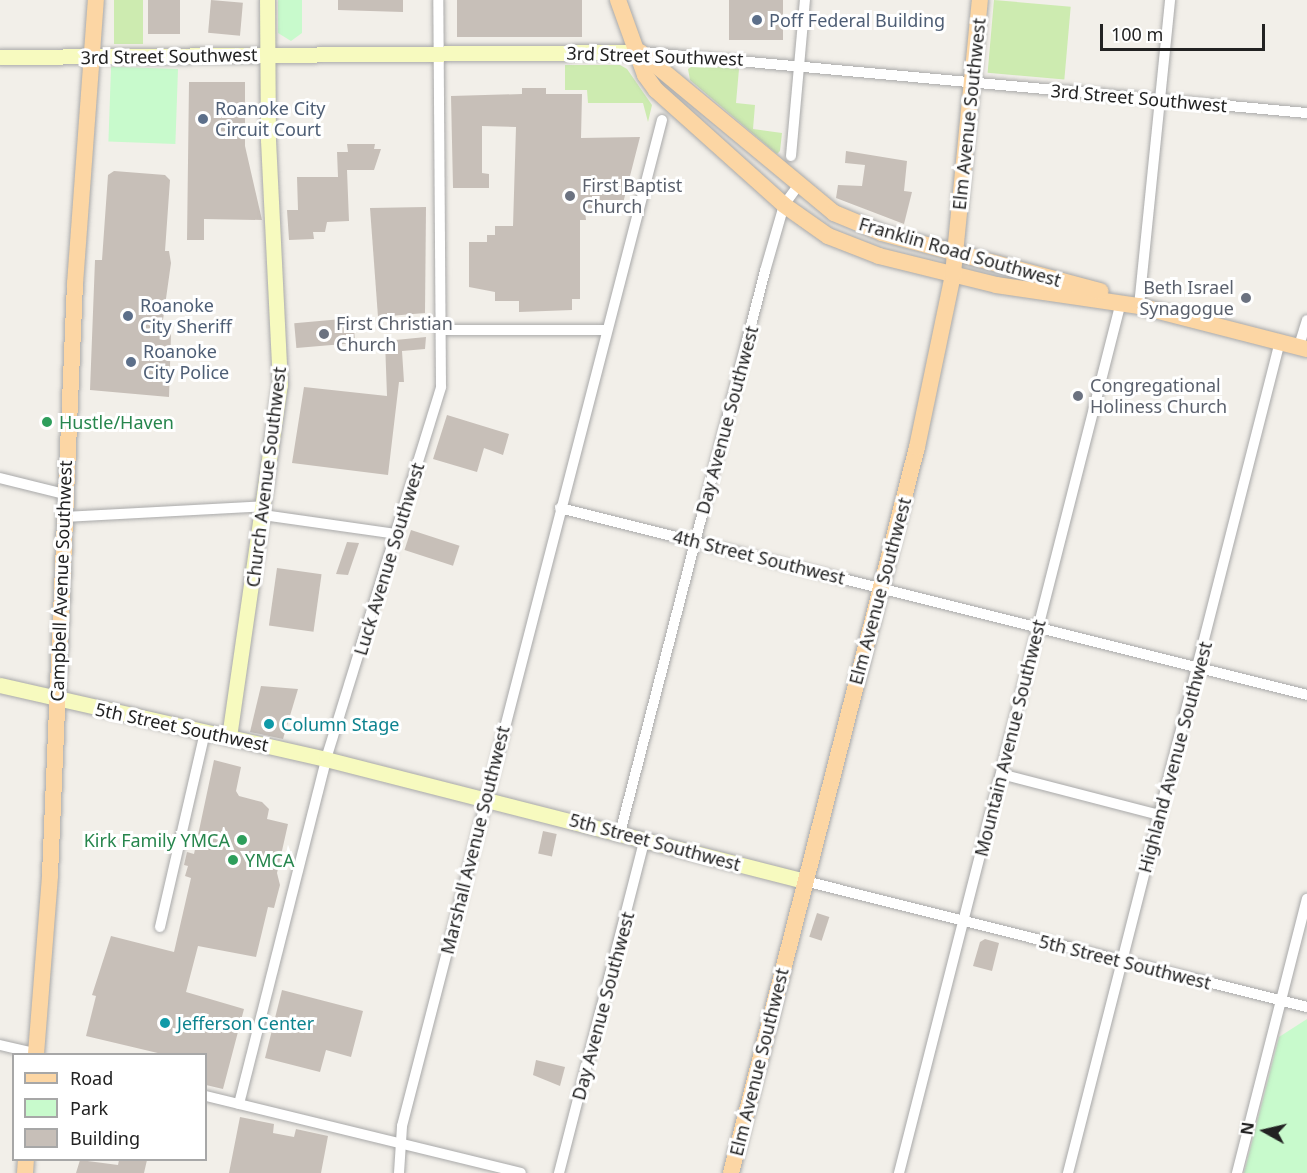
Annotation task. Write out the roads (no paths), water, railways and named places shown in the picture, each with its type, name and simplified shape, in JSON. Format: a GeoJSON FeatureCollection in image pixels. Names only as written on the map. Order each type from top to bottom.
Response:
{"type":"FeatureCollection","features":[{"type":"Feature","properties":{"kind":"main road","name":"Campbell Avenue Southwest"},"geometry":{"type":"LineString","coordinates":[[37,1053],[78,239],[94,57],[96,0]]}},
{"type":"Feature","properties":{"kind":"main road","name":"Franklin Road Southwest"},"geometry":{"type":"LineString","coordinates":[[618,0],[640,52],[645,75],[668,104],[784,205],[843,243],[952,274],[1039,293],[1139,306],[1303,348]]}},
{"type":"Feature","properties":{"kind":"main road","name":"Elm Avenue Southwest"},"geometry":{"type":"LineString","coordinates":[[731,1173],[917,447],[955,253],[980,0]]}},
{"type":"Feature","properties":{"kind":"main road","name":"Franklin Road Southwest"},"geometry":{"type":"LineString","coordinates":[[640,52],[798,186],[853,222],[955,253],[1100,291],[1120,302]]}},
{"type":"Feature","properties":{"kind":"street","name":"Church Avenue Southwest"},"geometry":{"type":"LineString","coordinates":[[229,737],[264,511],[281,351],[266,55],[267,0]]}},
{"type":"Feature","properties":{"kind":"street","name":"Luck Avenue Southwest"},"geometry":{"type":"LineString","coordinates":[[238,1104],[326,759],[441,387],[438,0]]}},
{"type":"Feature","properties":{"kind":"street"},"geometry":{"type":"LineString","coordinates":[[791,156],[805,0]]}},
{"type":"Feature","properties":{"kind":"street"},"geometry":{"type":"LineString","coordinates":[[1139,306],[1170,0]]}},
{"type":"Feature","properties":{"kind":"street","name":"3rd Street Southwest"},"geometry":{"type":"LineString","coordinates":[[0,57],[640,52],[799,64],[1307,113]]}},
{"type":"Feature","properties":{"kind":"street","name":"Marshall Avenue Southwest"},"geometry":{"type":"LineString","coordinates":[[399,1173],[403,1142],[402,1126],[662,120]]}},
{"type":"Feature","properties":{"kind":"street","name":"Day Avenue Southwest"},"geometry":{"type":"LineString","coordinates":[[620,833],[784,205],[798,186]]}},
{"type":"Feature","properties":{"kind":"street","name":"Mountain Avenue Southwest"},"geometry":{"type":"LineString","coordinates":[[898,1173],[1120,302]]}},
{"type":"Feature","properties":{"kind":"street"},"geometry":{"type":"LineString","coordinates":[[1303,348],[1307,320]]}},
{"type":"Feature","properties":{"kind":"street"},"geometry":{"type":"LineString","coordinates":[[440,330],[607,330]]}},
{"type":"Feature","properties":{"kind":"street","name":"Highland Avenue Southwest"},"geometry":{"type":"LineString","coordinates":[[1068,1173],[1199,667],[1280,341]]}},
{"type":"Feature","properties":{"kind":"street"},"geometry":{"type":"LineString","coordinates":[[0,478],[64,494]]}},
{"type":"Feature","properties":{"kind":"street","name":"4th Street Southwest"},"geometry":{"type":"LineString","coordinates":[[560,508],[696,540],[880,589],[1307,695]]}},
{"type":"Feature","properties":{"kind":"street"},"geometry":{"type":"LineString","coordinates":[[64,517],[264,511],[396,534]]}},
{"type":"Feature","properties":{"kind":"street","name":"5th Street Southwest"},"geometry":{"type":"LineString","coordinates":[[0,685],[486,798],[963,922],[1307,1007]]}},
{"type":"Feature","properties":{"kind":"street"},"geometry":{"type":"LineString","coordinates":[[160,927],[205,732]]}},
{"type":"Feature","properties":{"kind":"street"},"geometry":{"type":"LineString","coordinates":[[1001,774],[1160,815]]}},
{"type":"Feature","properties":{"kind":"street","name":"Day Avenue Southwest"},"geometry":{"type":"LineString","coordinates":[[559,1173],[645,839]]}},
{"type":"Feature","properties":{"kind":"street"},"geometry":{"type":"LineString","coordinates":[[1237,1173],[1307,899]]}},
{"type":"Feature","properties":{"kind":"street"},"geometry":{"type":"LineString","coordinates":[[0,1045],[33,1053]]}},
{"type":"Feature","properties":{"kind":"street"},"geometry":{"type":"LineString","coordinates":[[207,1096],[403,1142],[521,1173]]}},
{"type":"Feature","properties":{"kind":"place","name":"Poff Federal Building"},"geometry":{"type":"Point","coordinates":[757,20]}},
{"type":"Feature","properties":{"kind":"place","name":"Roanoke City Circuit Court"},"geometry":{"type":"Point","coordinates":[203,119]}},
{"type":"Feature","properties":{"kind":"place","name":"First Baptist Church"},"geometry":{"type":"Point","coordinates":[570,196]}},
{"type":"Feature","properties":{"kind":"place","name":"Beth Israel Synagogue"},"geometry":{"type":"Point","coordinates":[1246,298]}},
{"type":"Feature","properties":{"kind":"place","name":"Roanoke City Sheriff"},"geometry":{"type":"Point","coordinates":[128,316]}},
{"type":"Feature","properties":{"kind":"place","name":"First Christian Church"},"geometry":{"type":"Point","coordinates":[324,334]}},
{"type":"Feature","properties":{"kind":"place","name":"Roanoke City Police"},"geometry":{"type":"Point","coordinates":[131,362]}},
{"type":"Feature","properties":{"kind":"place","name":"Congregational Holiness Church"},"geometry":{"type":"Point","coordinates":[1078,396]}},
{"type":"Feature","properties":{"kind":"place","name":"Hustle/Haven"},"geometry":{"type":"Point","coordinates":[47,422]}},
{"type":"Feature","properties":{"kind":"place","name":"Column Stage"},"geometry":{"type":"Point","coordinates":[269,724]}},
{"type":"Feature","properties":{"kind":"place","name":"Kirk Family YMCA"},"geometry":{"type":"Point","coordinates":[242,840]}},
{"type":"Feature","properties":{"kind":"place","name":"YMCA"},"geometry":{"type":"Point","coordinates":[233,860]}},
{"type":"Feature","properties":{"kind":"place","name":"Jefferson Center"},"geometry":{"type":"Point","coordinates":[165,1023]}}]}
